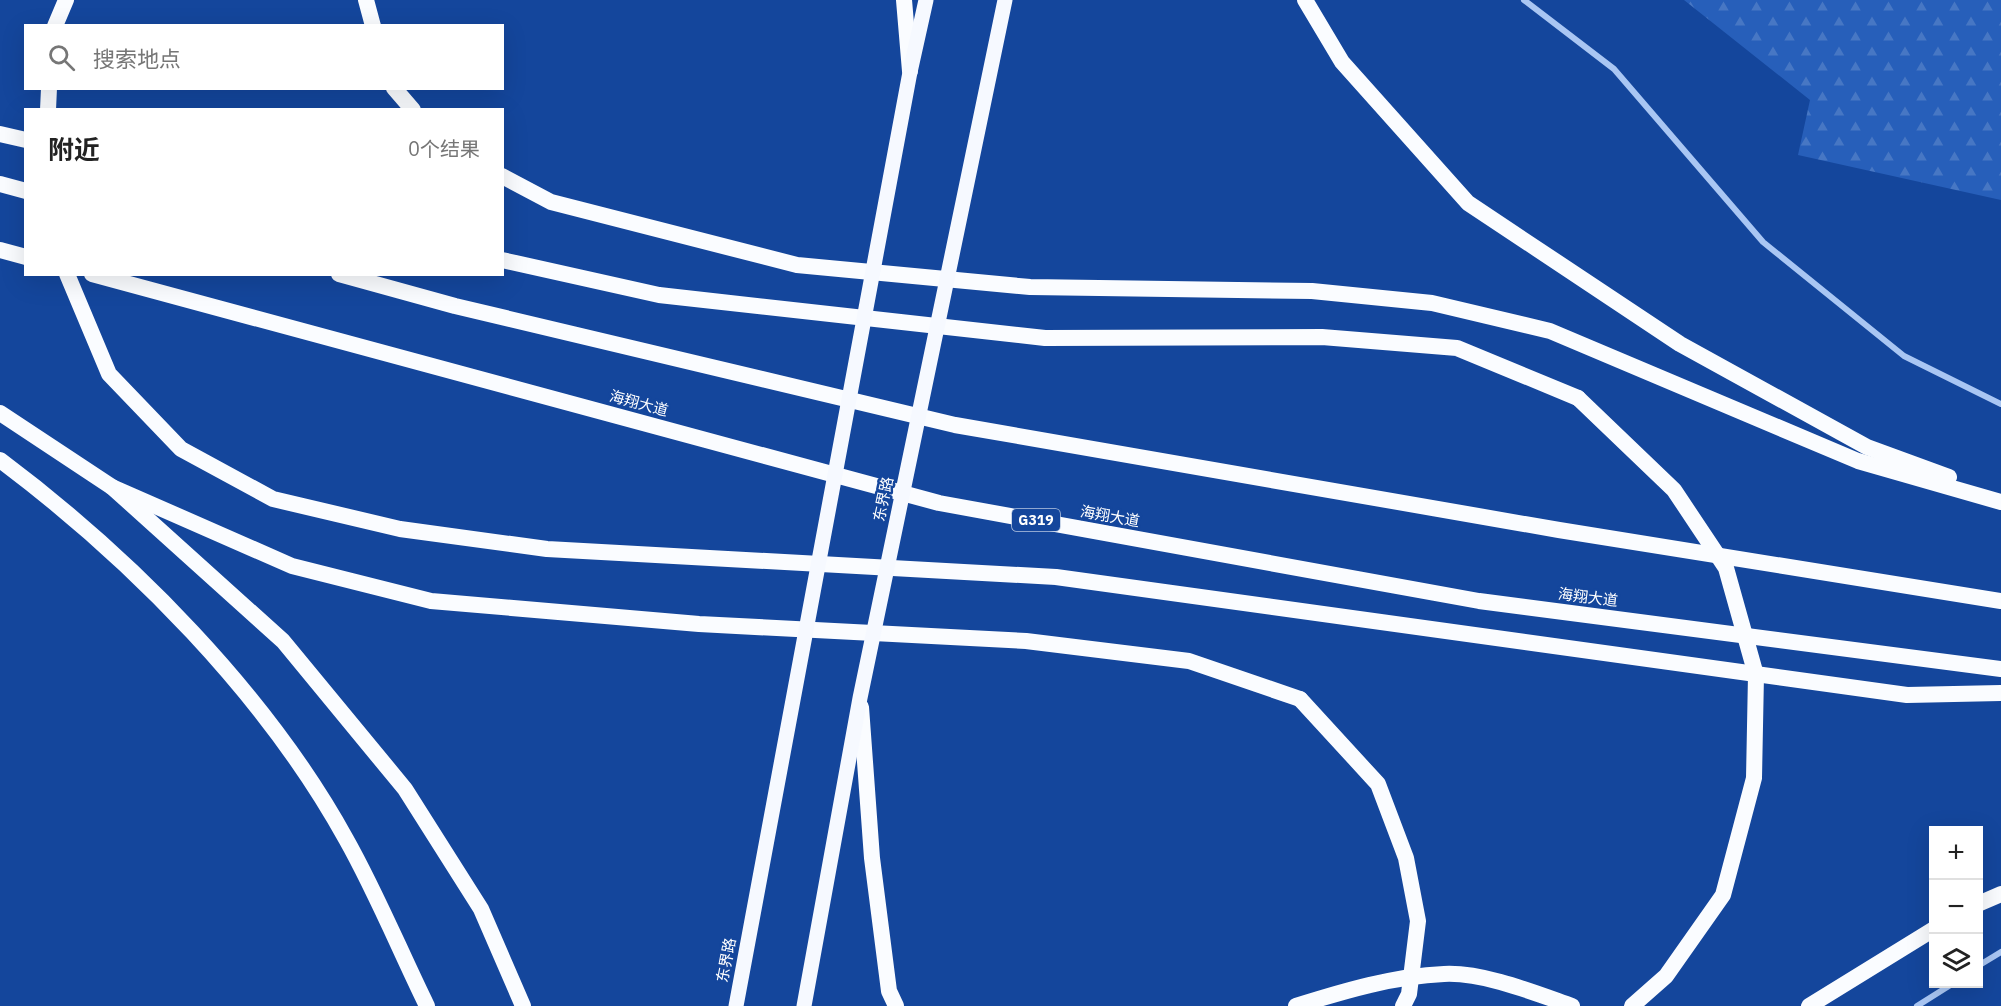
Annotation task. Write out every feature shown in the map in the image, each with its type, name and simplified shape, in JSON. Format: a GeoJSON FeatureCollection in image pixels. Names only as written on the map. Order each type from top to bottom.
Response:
{"type":"FeatureCollection","features":[{"type":"Feature","properties":{"kind":"highway"},"geometry":{"type":"LineString","coordinates":[[56,24],[66,0]]}},
{"type":"Feature","properties":{"kind":"highway"},"geometry":{"type":"LineString","coordinates":[[366,0],[372,24]]}},
{"type":"Feature","properties":{"kind":"highway"},"geometry":{"type":"LineString","coordinates":[[904,0],[910,72]]}},
{"type":"Feature","properties":{"kind":"highway"},"geometry":{"type":"LineString","coordinates":[[1305,0],[1342,62],[1468,203],[1680,344],[1867,447],[2001,495]]}},
{"type":"Feature","properties":{"kind":"highway"},"geometry":{"type":"LineString","coordinates":[[48,108],[50,90]]}},
{"type":"Feature","properties":{"kind":"highway"},"geometry":{"type":"LineString","coordinates":[[396,90],[411,108]]}},
{"type":"Feature","properties":{"kind":"highway"},"geometry":{"type":"LineString","coordinates":[[0,134],[24,140]]}},
{"type":"Feature","properties":{"kind":"highway"},"geometry":{"type":"LineString","coordinates":[[504,177],[551,202],[797,265],[1030,286],[1312,291],[1432,303],[1550,331],[1858,461],[2001,502]]}},
{"type":"Feature","properties":{"kind":"highway"},"geometry":{"type":"LineString","coordinates":[[0,184],[24,190]]}},
{"type":"Feature","properties":{"kind":"highway"},"geometry":{"type":"LineString","coordinates":[[0,250],[24,256]]}},
{"type":"Feature","properties":{"kind":"highway"},"geometry":{"type":"LineString","coordinates":[[504,260],[659,295],[1045,338],[1322,337],[1457,348],[1578,398],[1674,490],[1726,568],[1756,675],[1754,778],[1722,895],[1666,976],[1632,1006]]}},
{"type":"Feature","properties":{"kind":"highway"},"geometry":{"type":"LineString","coordinates":[[68,276],[109,374],[181,449],[273,499],[400,529],[547,549],[1056,578],[1907,695],[2001,693]]}},
{"type":"Feature","properties":{"kind":"highway","name":"海翔大道"},"geometry":{"type":"LineString","coordinates":[[99,276],[939,503],[1479,602],[2001,669]]}},
{"type":"Feature","properties":{"kind":"highway"},"geometry":{"type":"LineString","coordinates":[[346,276],[455,306],[955,425],[1559,530],[2001,602]]}},
{"type":"Feature","properties":{"kind":"highway"},"geometry":{"type":"LineString","coordinates":[[0,413],[112,487],[283,642],[405,789],[481,909],[523,1006]]}},
{"type":"Feature","properties":{"kind":"highway"},"geometry":{"type":"LineString","coordinates":[[0,460],[62,506],[184,622],[285,743],[346,838],[427,1006]]}},
{"type":"Feature","properties":{"kind":"highway"},"geometry":{"type":"LineString","coordinates":[[112,487],[292,566],[431,601],[543,613],[699,624],[1026,641],[1189,661],[1300,699],[1378,784],[1406,858],[1418,921],[1409,994],[1403,1006]]}},
{"type":"Feature","properties":{"kind":"highway"},"geometry":{"type":"LineString","coordinates":[[860,698],[872,858],[889,991],[896,1006]]}},
{"type":"Feature","properties":{"kind":"highway"},"geometry":{"type":"LineString","coordinates":[[1983,902],[2001,894]]}},
{"type":"Feature","properties":{"kind":"highway"},"geometry":{"type":"LineString","coordinates":[[1809,1006],[1929,931]]}},
{"type":"Feature","properties":{"kind":"highway"},"geometry":{"type":"LineString","coordinates":[[1296,1006],[1356,987],[1445,974],[1507,983],[1572,1006]]}},
{"type":"Feature","properties":{"kind":"main road","name":"东界路"},"geometry":{"type":"LineString","coordinates":[[736,1006],[910,72],[926,0]]}},
{"type":"Feature","properties":{"kind":"main road","name":"东界路"},"geometry":{"type":"LineString","coordinates":[[804,1006],[860,698],[1005,0]]}},
{"type":"Feature","properties":{"kind":"street"},"geometry":{"type":"LineString","coordinates":[[1524,0],[1614,69],[1764,242],[1904,356],[2001,404]]}},
{"type":"Feature","properties":{"kind":"street"},"geometry":{"type":"LineString","coordinates":[[1983,963],[2001,952]]}},
{"type":"Feature","properties":{"kind":"street"},"geometry":{"type":"LineString","coordinates":[[1917,1006],[1946,988]]}},
{"type":"Feature","properties":{"kind":"green space"},"geometry":{"type":"Polygon","coordinates":[[[1684,0],[2001,0],[2001,200],[1798,155],[1810,100],[1684,0]]]}}]}
